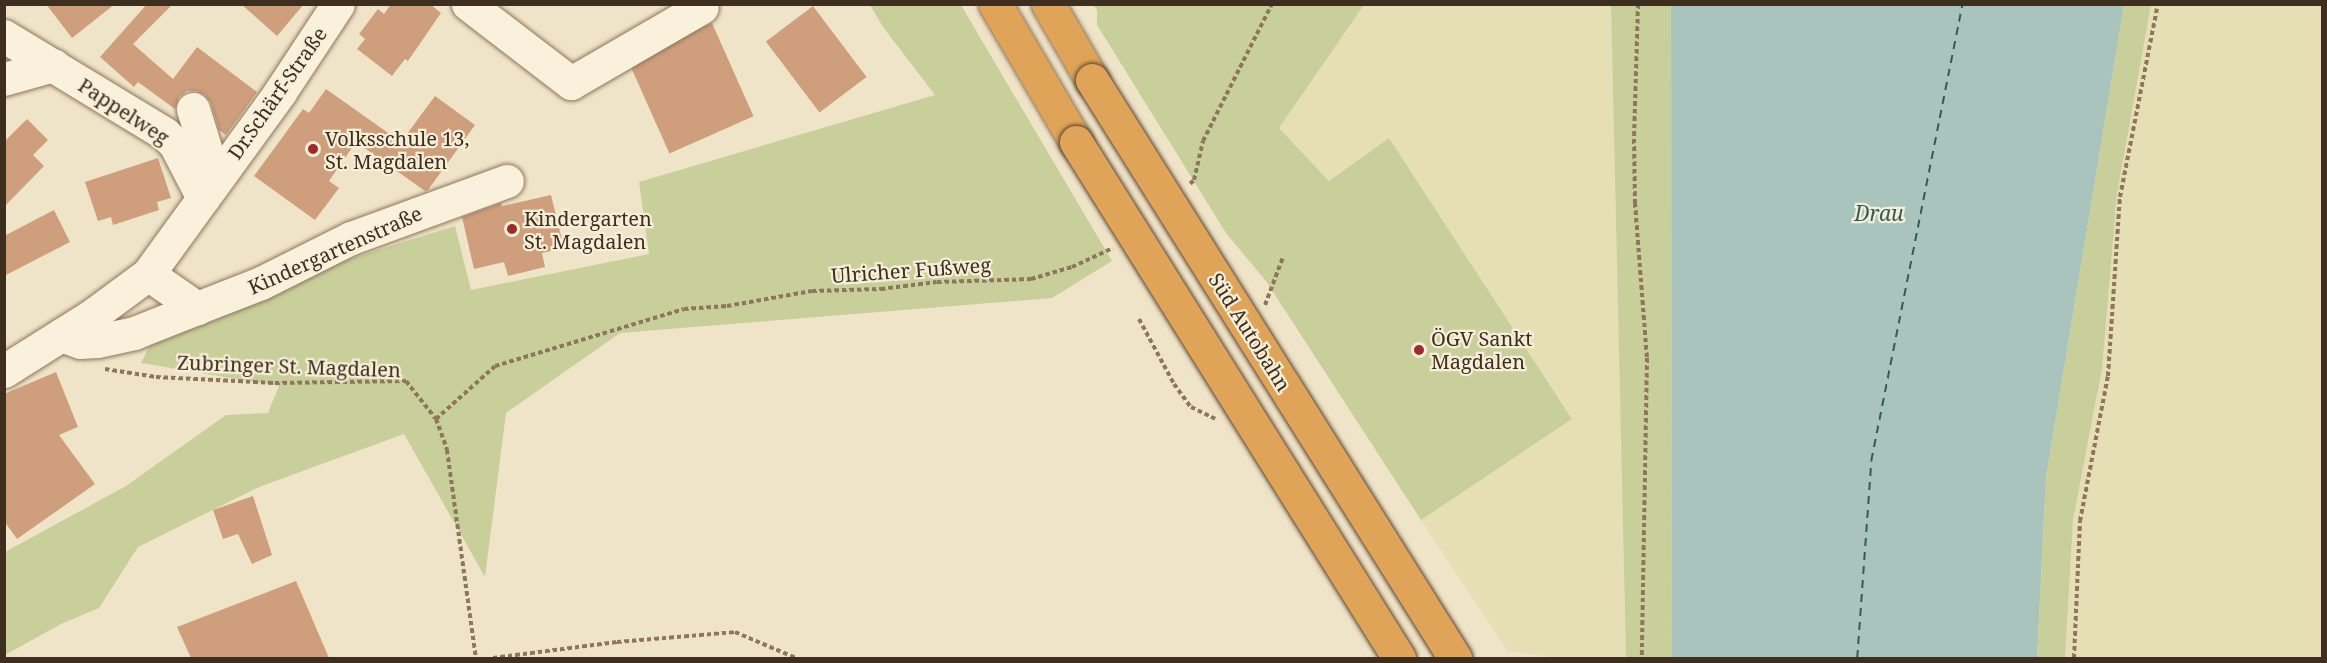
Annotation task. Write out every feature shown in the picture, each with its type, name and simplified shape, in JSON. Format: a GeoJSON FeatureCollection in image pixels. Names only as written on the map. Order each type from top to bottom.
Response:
{"type":"FeatureCollection","features":[{"type":"Feature","properties":{"kind":"highway"},"geometry":{"type":"LineString","coordinates":[[995,4],[1076,142],[1399,658]]}},
{"type":"Feature","properties":{"kind":"highway","name":"Süd Autobahn"},"geometry":{"type":"LineString","coordinates":[[1048,4],[1092,80],[1455,658]]}},
{"type":"Feature","properties":{"kind":"street","name":"Dr.Schärf-Straße"},"geometry":{"type":"LineString","coordinates":[[4,371],[61,335],[148,274],[280,92],[338,4]]}},
{"type":"Feature","properties":{"kind":"street"},"geometry":{"type":"LineString","coordinates":[[468,4],[571,83],[702,7]]}},
{"type":"Feature","properties":{"kind":"street","name":"Pappelweg"},"geometry":{"type":"LineString","coordinates":[[4,36],[171,139],[209,189]]}},
{"type":"Feature","properties":{"kind":"street"},"geometry":{"type":"LineString","coordinates":[[4,79],[53,65]]}},
{"type":"Feature","properties":{"kind":"street","name":"Dr.Schärf-Straße"},"geometry":{"type":"LineString","coordinates":[[194,109],[209,189]]}},
{"type":"Feature","properties":{"kind":"street","name":"Kindergartenstraße"},"geometry":{"type":"LineString","coordinates":[[61,335],[80,342],[97,341],[134,333],[261,283],[351,238],[507,181]]}},
{"type":"Feature","properties":{"kind":"street"},"geometry":{"type":"LineString","coordinates":[[148,274],[196,308]]}},
{"type":"Feature","properties":{"kind":"path"},"geometry":{"type":"LineString","coordinates":[[1186,188],[1194,180],[1203,141],[1272,4]]}},
{"type":"Feature","properties":{"kind":"path"},"geometry":{"type":"LineString","coordinates":[[1638,4],[1634,139],[1647,358],[1642,658]]}},
{"type":"Feature","properties":{"kind":"path"},"geometry":{"type":"LineString","coordinates":[[2074,658],[2080,521],[2108,376],[2120,196],[2158,4]]}},
{"type":"Feature","properties":{"kind":"path","name":"Ulricher Fußweg"},"geometry":{"type":"LineString","coordinates":[[436,419],[495,366],[684,309],[727,306],[812,291],[881,289],[937,282],[1031,279],[1072,267],[1116,246]]}},
{"type":"Feature","properties":{"kind":"path"},"geometry":{"type":"LineString","coordinates":[[1139,319],[1174,384],[1191,407],[1218,420]]}},
{"type":"Feature","properties":{"kind":"path","name":"Zubringer St. Magdalen"},"geometry":{"type":"LineString","coordinates":[[98,368],[156,377],[275,383],[406,381],[436,419],[447,450],[476,658]]}},
{"type":"Feature","properties":{"kind":"path"},"geometry":{"type":"LineString","coordinates":[[493,658],[617,642],[735,632],[796,658]]}},
{"type":"Feature","properties":{"kind":"shaded area"},"geometry":{"type":"Polygon","coordinates":[[[1364,5],[1611,5],[1626,658],[1559,658],[1508,651],[1421,520],[1572,418],[1389,138],[1329,181],[1279,128],[1364,5]]]}},
{"type":"Feature","properties":{"kind":"shaded area"},"geometry":{"type":"Polygon","coordinates":[[[2151,5],[2322,5],[2322,658],[2065,658],[2073,520],[2102,369],[2117,194],[2151,5]]]}},
{"type":"Feature","properties":{"kind":"green space"},"geometry":{"type":"Polygon","coordinates":[[[870,5],[961,5],[1112,261],[1052,298],[620,333],[506,413],[485,577],[404,434],[259,487],[138,547],[99,608],[61,624],[5,655],[5,552],[126,486],[226,415],[268,413],[279,386],[141,363],[155,334],[330,265],[455,226],[471,290],[649,254],[639,182],[935,95],[883,27],[870,5]]]}},
{"type":"Feature","properties":{"kind":"green space","name":"ÖGV Sankt Magdalen"},"geometry":{"type":"Polygon","coordinates":[[[1093,5],[1364,5],[1279,128],[1329,181],[1389,138],[1572,419],[1421,520],[1266,281],[1226,233],[1097,25],[1097,10],[1093,5]]]}},
{"type":"Feature","properties":{"kind":"green space"},"geometry":{"type":"Polygon","coordinates":[[[1611,5],[1671,5],[1672,658],[1626,658],[1611,5]]]}},
{"type":"Feature","properties":{"kind":"green space"},"geometry":{"type":"Polygon","coordinates":[[[2124,5],[2151,5],[2117,194],[2102,369],[2073,520],[2065,658],[2037,658],[2046,478],[2124,5]]]}},
{"type":"Feature","properties":{"kind":"water","name":"Drau"},"geometry":{"type":"Polygon","coordinates":[[[1671,5],[2124,5],[2046,478],[2037,658],[1672,658],[1671,5]]]}},
{"type":"Feature","properties":{"kind":"building"},"geometry":{"type":"Polygon","coordinates":[[[46,4],[115,4],[72,38],[46,4]]]}},
{"type":"Feature","properties":{"kind":"building"},"geometry":{"type":"Polygon","coordinates":[[[147,4],[173,4],[133,44],[173,79],[197,47],[257,92],[226,135],[219,130],[211,103],[205,95],[197,91],[187,91],[179,97],[175,109],[138,82],[134,87],[100,57],[147,4]]]}},
{"type":"Feature","properties":{"kind":"building"},"geometry":{"type":"Polygon","coordinates":[[[241,4],[304,4],[277,36],[241,4]]]}},
{"type":"Feature","properties":{"kind":"building"},"geometry":{"type":"Polygon","coordinates":[[[391,4],[430,4],[441,13],[408,61],[405,59],[392,76],[357,49],[365,39],[359,34],[378,9],[384,14],[391,4]]]}},
{"type":"Feature","properties":{"kind":"building"},"geometry":{"type":"Polygon","coordinates":[[[813,6],[867,77],[819,113],[766,42],[813,6]]]}},
{"type":"Feature","properties":{"kind":"building"},"geometry":{"type":"Polygon","coordinates":[[[712,23],[753,116],[669,154],[628,60],[712,23]]]}},
{"type":"Feature","properties":{"kind":"building"},"geometry":{"type":"Polygon","coordinates":[[[326,89],[401,142],[435,96],[475,125],[425,191],[356,142],[329,181],[339,188],[315,220],[254,176],[303,109],[309,113],[326,89]]]}},
{"type":"Feature","properties":{"kind":"building"},"geometry":{"type":"Polygon","coordinates":[[[27,119],[48,140],[33,155],[44,166],[4,207],[4,142],[27,119]]]}},
{"type":"Feature","properties":{"kind":"building"},"geometry":{"type":"Polygon","coordinates":[[[158,158],[171,198],[157,202],[159,210],[113,225],[111,217],[98,221],[85,182],[158,158]]]}},
{"type":"Feature","properties":{"kind":"building","name":"Kindergarten St. Magdalen"},"geometry":{"type":"Polygon","coordinates":[[[551,195],[564,248],[542,253],[545,267],[508,276],[504,262],[474,269],[462,217],[501,203],[502,206],[551,195]]]}},
{"type":"Feature","properties":{"kind":"building"},"geometry":{"type":"Polygon","coordinates":[[[54,210],[70,242],[4,276],[4,236],[54,210]]]}},
{"type":"Feature","properties":{"kind":"building"},"geometry":{"type":"Polygon","coordinates":[[[56,372],[78,427],[59,435],[95,484],[17,539],[4,521],[4,394],[56,372]]]}},
{"type":"Feature","properties":{"kind":"building"},"geometry":{"type":"Polygon","coordinates":[[[253,496],[272,555],[252,564],[238,534],[223,539],[213,510],[253,496]]]}},
{"type":"Feature","properties":{"kind":"building"},"geometry":{"type":"Polygon","coordinates":[[[296,581],[329,658],[191,658],[177,627],[296,581]]]}},
{"type":"Feature","properties":{"kind":"ferry route"},"geometry":{"type":"LineString","coordinates":[[1857,658],[1871,461],[1962,4]]}},
{"type":"Feature","properties":{"kind":"place","name":"Volksschule 13, St. Magdalen"},"geometry":{"type":"Point","coordinates":[313,149]}},
{"type":"Feature","properties":{"kind":"place","name":"Kindergarten St. Magdalen"},"geometry":{"type":"Point","coordinates":[512,229]}},
{"type":"Feature","properties":{"kind":"place","name":"ÖGV Sankt Magdalen"},"geometry":{"type":"Point","coordinates":[1419,350]}}]}
